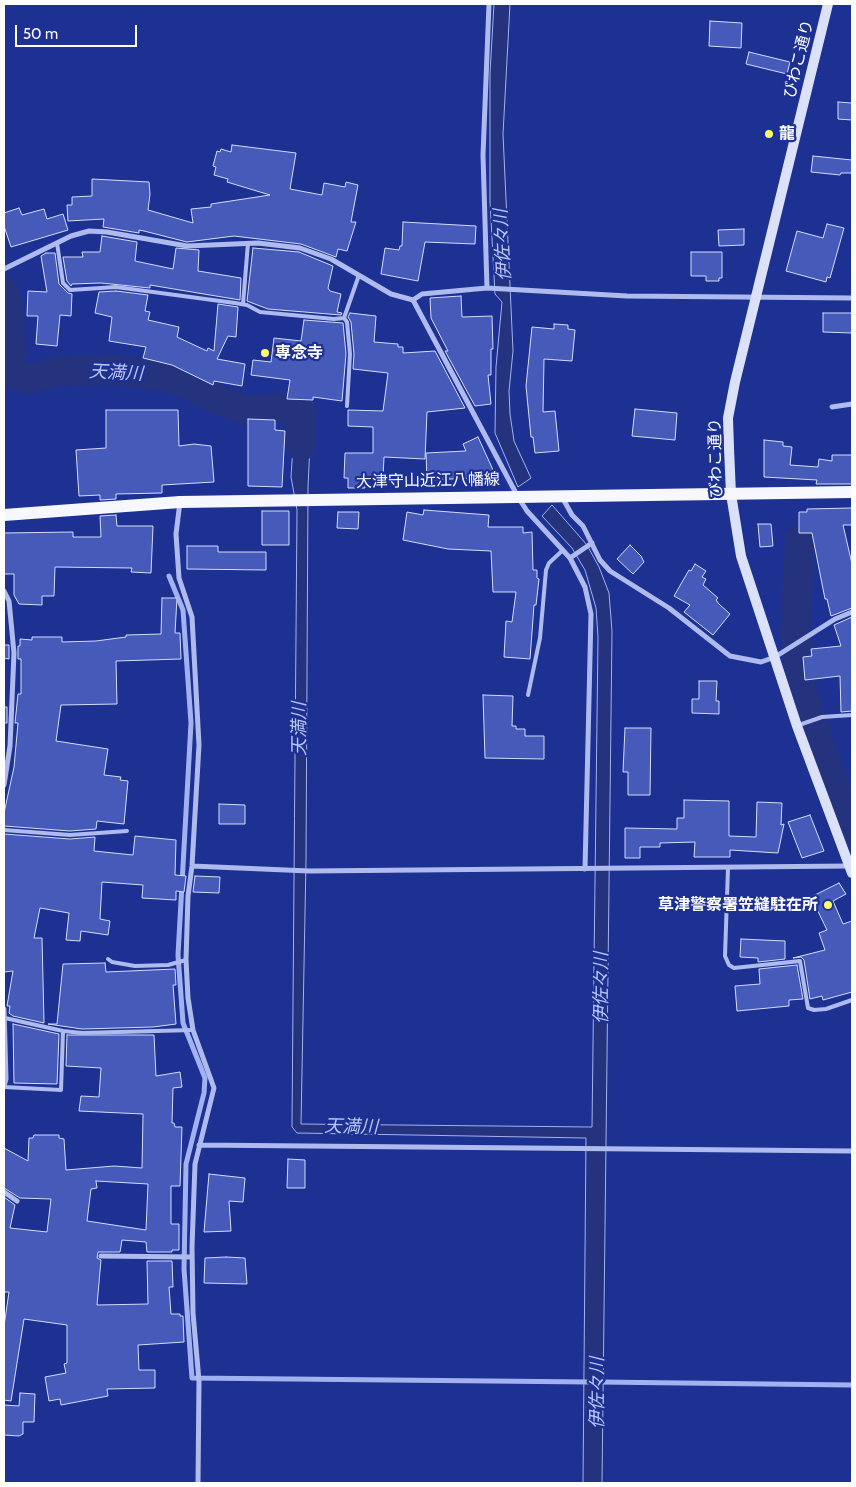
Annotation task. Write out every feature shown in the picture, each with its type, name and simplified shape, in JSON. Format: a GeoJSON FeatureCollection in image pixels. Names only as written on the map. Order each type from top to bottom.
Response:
{"type":"FeatureCollection","features":[{"type":"Feature","properties":{"kind":"main road","name":"大津守山近江八幡線"},"geometry":{"type":"LineString","coordinates":[[4,515],[180,502],[852,492]]}},
{"type":"Feature","properties":{"kind":"street"},"geometry":{"type":"LineString","coordinates":[[488,4],[483,155],[490,288]]}},
{"type":"Feature","properties":{"kind":"street","name":"びわこ通り"},"geometry":{"type":"LineString","coordinates":[[828,4],[728,418],[730,494],[741,556],[797,726],[851,868]]}},
{"type":"Feature","properties":{"kind":"street"},"geometry":{"type":"LineString","coordinates":[[4,269],[57,243],[89,231],[107,232],[187,246],[248,243],[300,248],[330,259],[391,294],[413,300],[518,496],[563,550],[572,557],[585,587],[591,614],[587,869]]}},
{"type":"Feature","properties":{"kind":"street"},"geometry":{"type":"LineString","coordinates":[[413,300],[422,294],[490,288],[628,296],[852,298]]}},
{"type":"Feature","properties":{"kind":"street"},"geometry":{"type":"LineString","coordinates":[[832,407],[852,404]]}},
{"type":"Feature","properties":{"kind":"street"},"geometry":{"type":"LineString","coordinates":[[561,496],[600,560],[610,571],[669,608],[730,656],[761,662],[775,657],[835,619],[852,612]]}},
{"type":"Feature","properties":{"kind":"street"},"geometry":{"type":"LineString","coordinates":[[180,502],[176,534],[179,578],[192,617],[199,745],[192,866],[188,896],[186,960],[193,1030],[214,1088],[195,1164],[192,1257],[193,1313],[199,1381],[198,1483]]}},
{"type":"Feature","properties":{"kind":"street"},"geometry":{"type":"LineString","coordinates":[[572,557],[591,544]]}},
{"type":"Feature","properties":{"kind":"street"},"geometry":{"type":"LineString","coordinates":[[4,591],[9,601],[14,654],[10,746],[4,785]]}},
{"type":"Feature","properties":{"kind":"street"},"geometry":{"type":"LineString","coordinates":[[192,866],[310,871],[851,868]]}},
{"type":"Feature","properties":{"kind":"street"},"geometry":{"type":"LineString","coordinates":[[4,1009],[6,1079],[4,1087]]}},
{"type":"Feature","properties":{"kind":"street"},"geometry":{"type":"LineString","coordinates":[[199,1145],[852,1151]]}},
{"type":"Feature","properties":{"kind":"street"},"geometry":{"type":"LineString","coordinates":[[4,1192],[17,1201]]}},
{"type":"Feature","properties":{"kind":"street"},"geometry":{"type":"LineString","coordinates":[[101,1256],[192,1257]]}},
{"type":"Feature","properties":{"kind":"lane"},"geometry":{"type":"LineString","coordinates":[[57,243],[63,284],[70,290],[116,287],[243,304],[260,312],[334,319],[344,318]]}},
{"type":"Feature","properties":{"kind":"lane"},"geometry":{"type":"LineString","coordinates":[[243,304],[248,243]]}},
{"type":"Feature","properties":{"kind":"lane"},"geometry":{"type":"LineString","coordinates":[[344,318],[359,275]]}},
{"type":"Feature","properties":{"kind":"lane"},"geometry":{"type":"LineString","coordinates":[[344,318],[348,322],[350,354],[347,406]]}},
{"type":"Feature","properties":{"kind":"lane"},"geometry":{"type":"LineString","coordinates":[[528,694],[540,638],[546,570],[549,563],[563,550]]}},
{"type":"Feature","properties":{"kind":"lane"},"geometry":{"type":"LineString","coordinates":[[797,726],[822,717],[852,715]]}},
{"type":"Feature","properties":{"kind":"lane"},"geometry":{"type":"LineString","coordinates":[[4,830],[70,835],[126,831]]}},
{"type":"Feature","properties":{"kind":"lane"},"geometry":{"type":"LineString","coordinates":[[728,868],[726,956],[729,965],[734,968],[800,961],[808,1008],[814,1010],[826,1009],[852,1000]]}},
{"type":"Feature","properties":{"kind":"lane"},"geometry":{"type":"LineString","coordinates":[[108,959],[112,962],[135,966],[168,964],[186,960]]}},
{"type":"Feature","properties":{"kind":"lane"},"geometry":{"type":"LineString","coordinates":[[5,1018],[62,1031],[82,1033],[193,1030]]}},
{"type":"Feature","properties":{"kind":"lane"},"geometry":{"type":"LineString","coordinates":[[4,1087],[61,1090],[62,1031]]}},
{"type":"Feature","properties":{"kind":"water","name":"伊佐々川"},"geometry":{"type":"Polygon","coordinates":[[[494,4],[510,4],[503,134],[513,351],[509,391],[510,414],[514,441],[531,478],[518,487],[495,433],[496,367],[502,302],[495,294],[490,201],[490,73],[494,4]]]}},
{"type":"Feature","properties":{"kind":"water","name":"伊佐々川"},"geometry":{"type":"Polygon","coordinates":[[[296,401],[312,402],[308,487],[306,860],[301,1124],[592,1127],[598,637],[596,608],[585,570],[572,548],[542,516],[552,505],[587,545],[599,567],[609,593],[612,631],[602,1483],[583,1483],[586,1138],[297,1133],[292,1127],[297,510],[291,477],[296,401]]]}},
{"type":"Feature","properties":{"kind":"building"},"geometry":{"type":"Polygon","coordinates":[[[710,21],[742,23],[741,48],[709,46],[710,21]]]}},
{"type":"Feature","properties":{"kind":"building"},"geometry":{"type":"Polygon","coordinates":[[[749,52],[790,62],[787,74],[746,64],[749,52]]]}},
{"type":"Feature","properties":{"kind":"building"},"geometry":{"type":"Polygon","coordinates":[[[838,102],[852,103],[852,120],[838,119],[838,102]]]}},
{"type":"Feature","properties":{"kind":"building"},"geometry":{"type":"Polygon","coordinates":[[[232,145],[296,153],[290,189],[322,195],[324,183],[345,187],[346,182],[358,185],[351,222],[356,222],[347,251],[338,249],[336,257],[301,244],[234,236],[187,242],[139,230],[139,233],[103,227],[104,219],[68,221],[67,205],[72,205],[72,197],[92,196],[92,179],[149,182],[148,210],[193,223],[191,209],[211,207],[211,204],[270,195],[227,182],[228,179],[214,175],[216,167],[213,166],[217,151],[220,152],[221,149],[231,152],[232,145]]]}},
{"type":"Feature","properties":{"kind":"building"},"geometry":{"type":"Polygon","coordinates":[[[813,156],[852,160],[852,173],[841,173],[840,175],[811,172],[813,156]]]}},
{"type":"Feature","properties":{"kind":"building"},"geometry":{"type":"Polygon","coordinates":[[[19,208],[22,215],[44,209],[47,219],[63,214],[68,230],[11,247],[4,226],[4,213],[19,208]]]}},
{"type":"Feature","properties":{"kind":"building"},"geometry":{"type":"Polygon","coordinates":[[[403,222],[476,226],[475,244],[425,242],[418,281],[381,274],[385,248],[399,250],[400,246],[402,246],[403,222]]]}},
{"type":"Feature","properties":{"kind":"building"},"geometry":{"type":"Polygon","coordinates":[[[827,224],[844,228],[830,278],[827,277],[826,282],[786,271],[797,231],[823,238],[827,224]]]}},
{"type":"Feature","properties":{"kind":"building"},"geometry":{"type":"Polygon","coordinates":[[[744,229],[744,245],[719,246],[718,230],[744,229]]]}},
{"type":"Feature","properties":{"kind":"building"},"geometry":{"type":"Polygon","coordinates":[[[102,236],[137,242],[135,261],[173,269],[176,248],[199,250],[198,271],[241,278],[240,300],[150,285],[150,288],[101,283],[72,284],[71,286],[67,281],[63,257],[83,257],[82,252],[100,252],[102,236]]]}},
{"type":"Feature","properties":{"kind":"building"},"geometry":{"type":"Polygon","coordinates":[[[253,248],[299,252],[333,266],[328,288],[330,291],[341,294],[337,312],[342,313],[341,315],[268,309],[247,301],[253,248]]]}},
{"type":"Feature","properties":{"kind":"building"},"geometry":{"type":"Polygon","coordinates":[[[691,252],[722,252],[722,278],[719,278],[719,281],[706,281],[706,276],[691,276],[691,252]]]}},
{"type":"Feature","properties":{"kind":"building"},"geometry":{"type":"Polygon","coordinates":[[[46,253],[55,253],[59,284],[68,293],[72,294],[71,316],[60,315],[57,346],[36,344],[38,316],[27,316],[28,291],[47,292],[41,256],[46,253]]]}},
{"type":"Feature","properties":{"kind":"building"},"geometry":{"type":"Polygon","coordinates":[[[116,291],[148,295],[145,311],[150,312],[148,320],[179,327],[177,337],[207,351],[208,348],[214,351],[218,304],[238,307],[236,337],[228,336],[217,359],[245,364],[242,386],[214,381],[213,385],[172,365],[143,358],[146,347],[109,341],[112,317],[95,313],[99,292],[116,291]]]}},
{"type":"Feature","properties":{"kind":"building"},"geometry":{"type":"Polygon","coordinates":[[[461,296],[462,317],[492,316],[493,349],[491,349],[491,375],[488,375],[491,404],[475,406],[445,351],[448,351],[431,318],[430,298],[461,296]]]}},
{"type":"Feature","properties":{"kind":"building"},"geometry":{"type":"Polygon","coordinates":[[[350,313],[376,316],[374,342],[398,344],[398,347],[403,347],[403,353],[435,351],[465,408],[427,412],[425,459],[384,457],[383,478],[365,478],[365,488],[348,488],[348,478],[344,478],[345,453],[373,453],[373,427],[348,426],[348,410],[383,411],[388,373],[353,369],[354,354],[351,322],[348,317],[350,313]]]}},
{"type":"Feature","properties":{"kind":"building"},"geometry":{"type":"Polygon","coordinates":[[[823,313],[852,313],[852,333],[823,332],[823,313]]]}},
{"type":"Feature","properties":{"kind":"building"},"geometry":{"type":"Polygon","coordinates":[[[304,320],[343,323],[346,354],[342,401],[313,397],[313,400],[287,399],[290,380],[251,375],[253,360],[271,362],[274,338],[301,341],[304,320]]]}},
{"type":"Feature","properties":{"kind":"building"},"geometry":{"type":"Polygon","coordinates":[[[554,324],[568,325],[568,329],[575,330],[572,361],[544,359],[543,412],[555,411],[559,451],[535,453],[533,437],[531,437],[526,386],[532,327],[554,329],[554,324]]]}},
{"type":"Feature","properties":{"kind":"building"},"geometry":{"type":"Polygon","coordinates":[[[635,409],[677,413],[675,440],[632,436],[635,409]]]}},
{"type":"Feature","properties":{"kind":"building"},"geometry":{"type":"Polygon","coordinates":[[[106,410],[178,410],[179,446],[194,444],[211,446],[214,482],[162,485],[162,493],[116,494],[116,499],[100,500],[100,495],[79,496],[76,450],[106,448],[106,410]]]}},
{"type":"Feature","properties":{"kind":"building"},"geometry":{"type":"Polygon","coordinates":[[[248,419],[275,420],[275,430],[285,431],[282,487],[248,486],[248,419]]]}},
{"type":"Feature","properties":{"kind":"building"},"geometry":{"type":"Polygon","coordinates":[[[478,437],[494,472],[475,481],[474,478],[427,480],[426,453],[466,451],[463,444],[478,437]]]}},
{"type":"Feature","properties":{"kind":"building"},"geometry":{"type":"Polygon","coordinates":[[[764,440],[783,442],[783,446],[792,447],[790,465],[818,467],[819,459],[832,461],[832,455],[852,455],[852,484],[816,484],[817,480],[764,477],[764,440]]]}},
{"type":"Feature","properties":{"kind":"building"},"geometry":{"type":"Polygon","coordinates":[[[852,508],[852,525],[843,525],[852,564],[852,608],[831,616],[827,599],[825,599],[812,533],[799,533],[799,512],[807,512],[807,509],[852,508]]]}},
{"type":"Feature","properties":{"kind":"building"},"geometry":{"type":"Polygon","coordinates":[[[424,510],[489,515],[488,527],[523,527],[523,533],[532,532],[533,570],[537,570],[537,578],[539,579],[536,605],[534,605],[530,659],[504,657],[506,621],[512,622],[516,592],[493,592],[491,551],[448,549],[403,540],[407,512],[423,515],[424,510]]]}},
{"type":"Feature","properties":{"kind":"building"},"geometry":{"type":"Polygon","coordinates":[[[262,511],[289,511],[289,545],[262,545],[262,511]]]}},
{"type":"Feature","properties":{"kind":"building"},"geometry":{"type":"Polygon","coordinates":[[[338,512],[359,512],[358,529],[337,528],[338,512]]]}},
{"type":"Feature","properties":{"kind":"building"},"geometry":{"type":"Polygon","coordinates":[[[116,515],[117,526],[153,526],[151,573],[131,572],[132,568],[55,567],[54,596],[42,596],[42,605],[19,604],[14,595],[14,574],[4,574],[4,533],[73,532],[73,537],[101,537],[100,516],[116,515]]]}},
{"type":"Feature","properties":{"kind":"building"},"geometry":{"type":"Polygon","coordinates":[[[758,524],[771,524],[773,546],[760,547],[758,524]]]}},
{"type":"Feature","properties":{"kind":"building"},"geometry":{"type":"Polygon","coordinates":[[[630,545],[644,562],[633,574],[617,559],[630,545]]]}},
{"type":"Feature","properties":{"kind":"building"},"geometry":{"type":"Polygon","coordinates":[[[187,546],[218,546],[218,552],[266,552],[266,570],[187,569],[187,546]]]}},
{"type":"Feature","properties":{"kind":"building"},"geometry":{"type":"Polygon","coordinates":[[[695,564],[706,571],[702,577],[706,579],[703,585],[718,598],[716,600],[719,604],[730,614],[713,635],[684,612],[690,605],[674,596],[689,570],[691,571],[695,564]]]}},
{"type":"Feature","properties":{"kind":"building"},"geometry":{"type":"Polygon","coordinates":[[[162,598],[177,598],[175,633],[180,633],[181,659],[116,661],[117,704],[61,705],[56,741],[108,749],[104,775],[121,777],[120,780],[128,781],[124,824],[97,821],[96,829],[70,831],[4,826],[4,813],[14,767],[18,723],[15,723],[18,694],[21,694],[21,659],[18,659],[20,639],[32,640],[32,637],[62,637],[62,642],[96,641],[126,637],[126,635],[161,634],[162,598]]]}},
{"type":"Feature","properties":{"kind":"building"},"geometry":{"type":"Polygon","coordinates":[[[852,617],[852,711],[841,712],[840,676],[805,680],[803,657],[812,656],[811,649],[841,646],[834,625],[852,617]]]}},
{"type":"Feature","properties":{"kind":"building"},"geometry":{"type":"Polygon","coordinates":[[[4,645],[9,645],[9,659],[4,658],[4,645]]]}},
{"type":"Feature","properties":{"kind":"building"},"geometry":{"type":"Polygon","coordinates":[[[699,681],[717,681],[716,701],[719,701],[719,714],[692,713],[692,699],[699,699],[699,681]]]}},
{"type":"Feature","properties":{"kind":"building"},"geometry":{"type":"Polygon","coordinates":[[[483,695],[513,696],[512,726],[516,726],[516,729],[525,729],[525,736],[544,736],[544,759],[485,758],[483,695]]]}},
{"type":"Feature","properties":{"kind":"building"},"geometry":{"type":"Polygon","coordinates":[[[4,707],[7,707],[7,723],[4,723],[4,707]]]}},
{"type":"Feature","properties":{"kind":"building"},"geometry":{"type":"Polygon","coordinates":[[[625,728],[651,728],[650,795],[628,795],[628,772],[623,772],[625,728]]]}},
{"type":"Feature","properties":{"kind":"building"},"geometry":{"type":"Polygon","coordinates":[[[684,800],[729,801],[729,836],[756,837],[757,802],[782,803],[781,825],[784,824],[778,853],[730,850],[730,857],[694,857],[695,842],[660,843],[660,847],[640,847],[640,858],[625,858],[625,828],[677,829],[677,818],[684,818],[684,800]]]}},
{"type":"Feature","properties":{"kind":"building"},"geometry":{"type":"Polygon","coordinates":[[[219,804],[245,805],[245,824],[219,824],[219,804]]]}},
{"type":"Feature","properties":{"kind":"building"},"geometry":{"type":"Polygon","coordinates":[[[810,815],[824,851],[802,858],[788,822],[810,815]]]}},
{"type":"Feature","properties":{"kind":"building"},"geometry":{"type":"Polygon","coordinates":[[[4,834],[70,839],[95,837],[94,851],[133,855],[135,836],[176,840],[175,875],[186,876],[184,892],[176,891],[176,900],[142,898],[143,885],[102,882],[100,919],[110,921],[108,935],[81,931],[80,941],[66,940],[69,913],[40,908],[34,938],[42,938],[44,1023],[13,1016],[9,1013],[10,1006],[7,1006],[13,971],[4,972],[4,834]]]}},
{"type":"Feature","properties":{"kind":"building"},"geometry":{"type":"Polygon","coordinates":[[[195,876],[220,877],[219,893],[193,892],[195,876]]]}},
{"type":"Feature","properties":{"kind":"building"},"geometry":{"type":"Polygon","coordinates":[[[839,883],[846,894],[833,901],[843,924],[852,921],[852,992],[823,1000],[822,996],[810,999],[804,960],[801,957],[793,958],[825,950],[819,933],[827,930],[811,897],[839,883]]]}},
{"type":"Feature","properties":{"kind":"building"},"geometry":{"type":"Polygon","coordinates":[[[741,939],[785,941],[785,959],[758,962],[758,958],[740,957],[741,939]]]}},
{"type":"Feature","properties":{"kind":"building"},"geometry":{"type":"Polygon","coordinates":[[[105,963],[106,972],[175,969],[176,985],[173,985],[176,1024],[153,1027],[82,1029],[48,1024],[57,1024],[63,964],[105,963]]]}},
{"type":"Feature","properties":{"kind":"building"},"geometry":{"type":"Polygon","coordinates":[[[797,965],[803,999],[789,1000],[789,1006],[737,1011],[735,986],[760,984],[759,969],[797,965]]]}},
{"type":"Feature","properties":{"kind":"building"},"geometry":{"type":"Polygon","coordinates":[[[13,1024],[59,1034],[57,1084],[14,1083],[13,1024]]]}},
{"type":"Feature","properties":{"kind":"building"},"geometry":{"type":"Polygon","coordinates":[[[67,1035],[154,1035],[156,1076],[180,1072],[182,1087],[173,1088],[172,1123],[174,1123],[175,1127],[182,1127],[180,1186],[171,1186],[171,1224],[179,1224],[179,1250],[172,1250],[172,1252],[147,1252],[146,1242],[122,1240],[120,1252],[98,1252],[97,1258],[101,1260],[97,1305],[148,1304],[147,1261],[172,1261],[173,1287],[169,1287],[171,1314],[183,1316],[184,1342],[138,1345],[139,1370],[155,1370],[155,1388],[107,1389],[108,1396],[61,1405],[60,1399],[49,1401],[45,1377],[66,1373],[64,1364],[67,1363],[67,1325],[24,1319],[11,1401],[4,1400],[4,1326],[9,1292],[4,1292],[4,1197],[15,1205],[10,1228],[47,1232],[51,1199],[20,1198],[4,1188],[4,1148],[28,1161],[29,1138],[33,1138],[34,1135],[59,1135],[59,1138],[64,1139],[66,1170],[114,1166],[142,1168],[143,1114],[79,1111],[81,1096],[99,1097],[101,1068],[66,1066],[67,1035]],[[96,1181],[97,1188],[91,1189],[87,1221],[146,1230],[148,1184],[96,1181]]]}},
{"type":"Feature","properties":{"kind":"building"},"geometry":{"type":"Polygon","coordinates":[[[288,1159],[305,1160],[305,1188],[287,1188],[288,1159]]]}},
{"type":"Feature","properties":{"kind":"building"},"geometry":{"type":"Polygon","coordinates":[[[209,1174],[245,1178],[243,1202],[229,1201],[231,1231],[204,1232],[209,1174]]]}},
{"type":"Feature","properties":{"kind":"building"},"geometry":{"type":"Polygon","coordinates":[[[205,1258],[245,1258],[247,1284],[204,1283],[205,1258]]]}},
{"type":"Feature","properties":{"kind":"building"},"geometry":{"type":"Polygon","coordinates":[[[20,1393],[35,1394],[34,1422],[23,1422],[23,1434],[19,1436],[4,1435],[4,1405],[19,1406],[20,1393]]]}},
{"type":"Feature","properties":{"kind":"waterway","name":"天満川"},"geometry":{"type":"LineString","coordinates":[[4,292],[9,308],[11,370],[19,376],[30,379],[61,371],[113,370],[161,376],[192,386],[221,401],[246,410],[278,408],[301,412],[301,446]]}},
{"type":"Feature","properties":{"kind":"waterway"},"geometry":{"type":"LineString","coordinates":[[800,540],[795,635],[799,649],[797,679],[852,835]]}},
{"type":"Feature","properties":{"kind":"waterway","name":"伊佐々川"},"geometry":{"type":"LineString","coordinates":[[169,576],[183,610],[191,723],[178,955],[183,1023],[205,1078],[204,1093],[186,1164],[184,1269],[192,1378],[589,1382]]}},
{"type":"Feature","properties":{"kind":"waterway","name":"伊佐々川"},"geometry":{"type":"LineString","coordinates":[[598,1382],[852,1385]]}},
{"type":"Feature","properties":{"kind":"place","name":"龍"},"geometry":{"type":"Point","coordinates":[769,134]}},
{"type":"Feature","properties":{"kind":"place","name":"専念寺"},"geometry":{"type":"Point","coordinates":[265,353]}},
{"type":"Feature","properties":{"kind":"place","name":"草津警察署笠縫駐在所"},"geometry":{"type":"Point","coordinates":[828,905]}}]}
